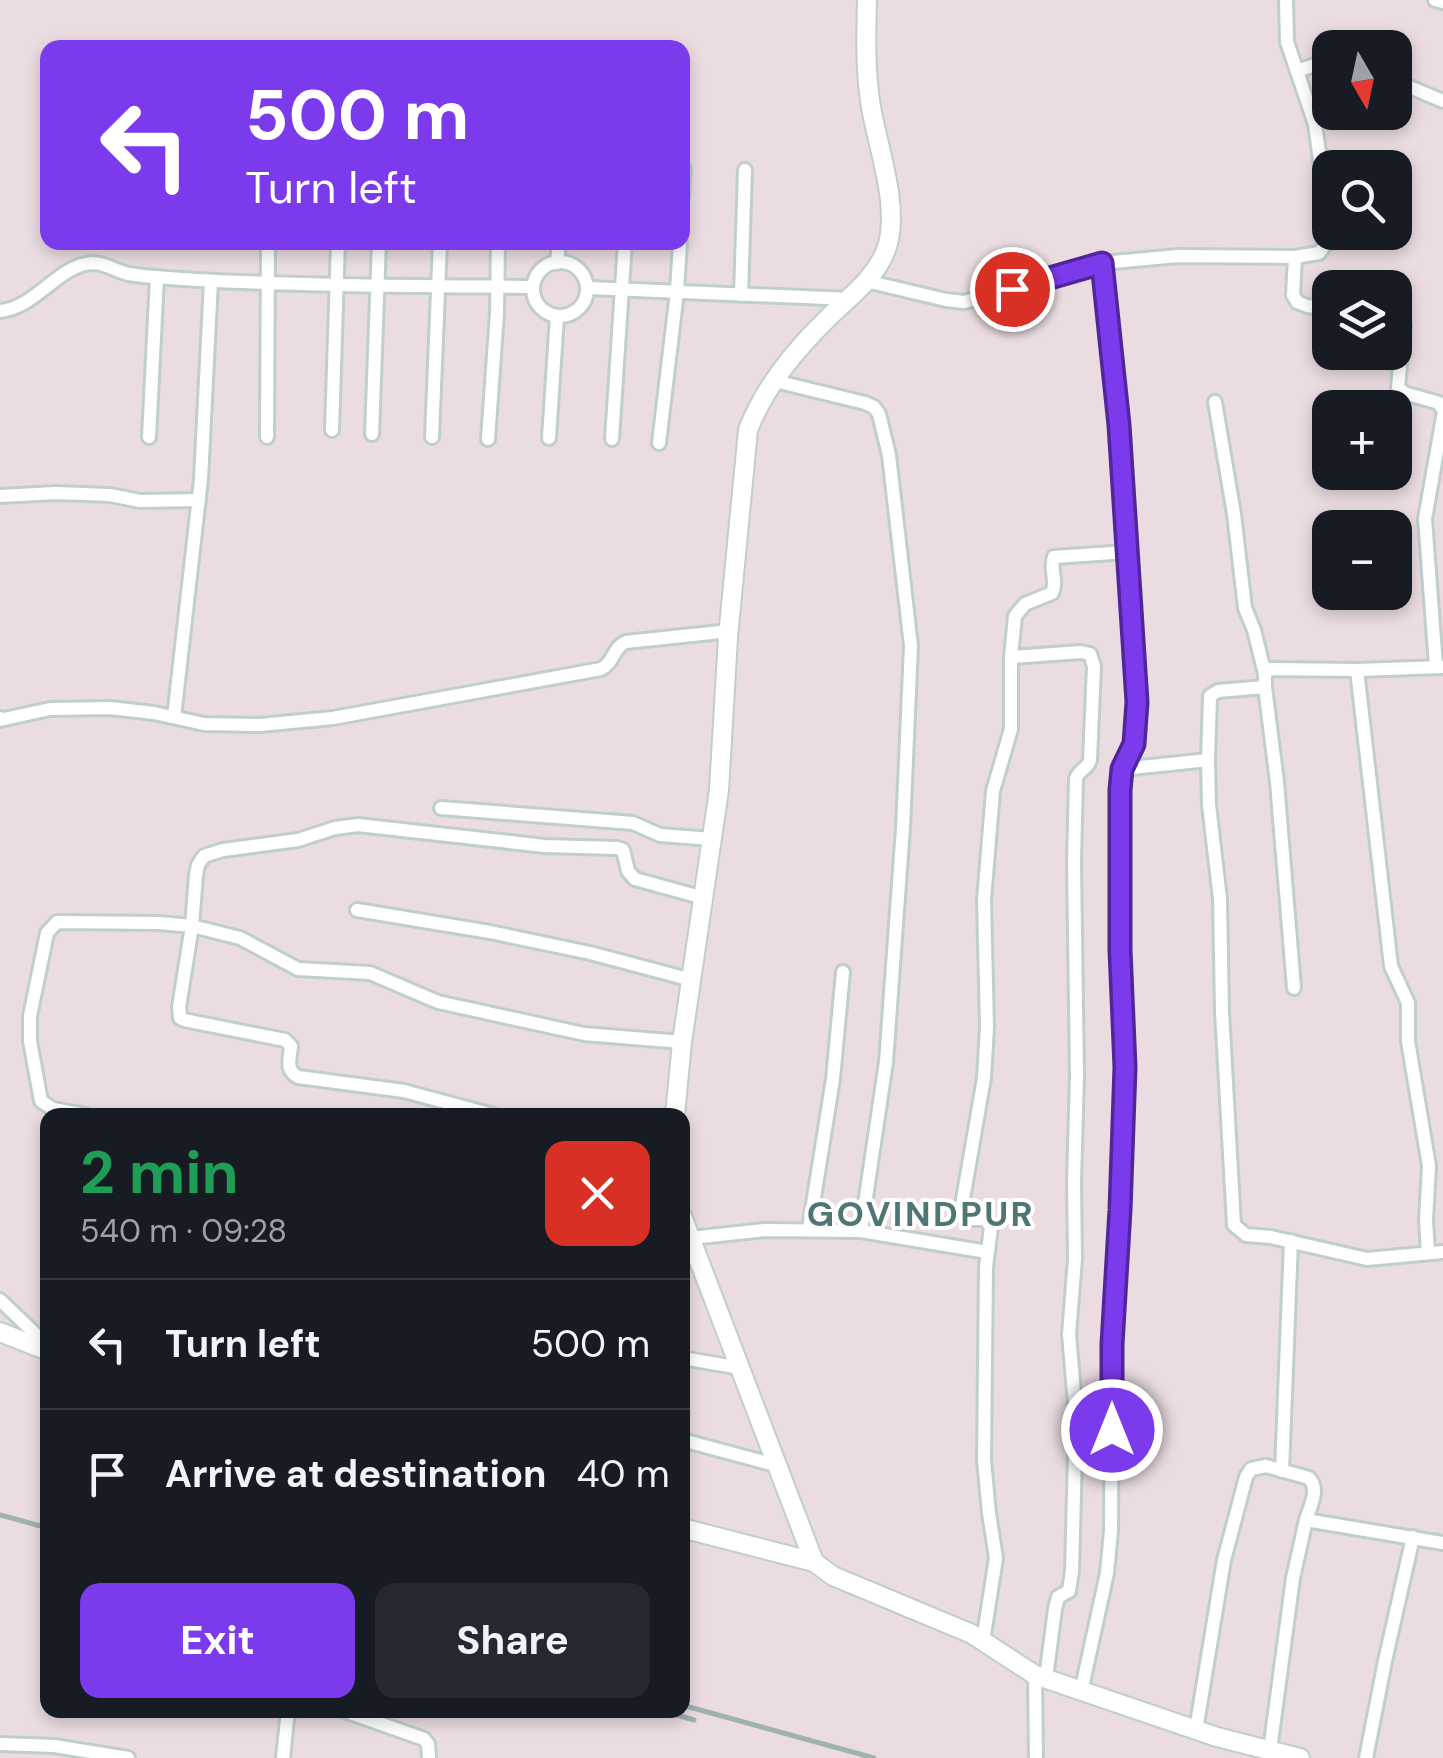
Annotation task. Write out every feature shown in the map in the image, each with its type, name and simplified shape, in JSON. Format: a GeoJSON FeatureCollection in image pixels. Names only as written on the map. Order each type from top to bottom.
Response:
{"type":"FeatureCollection","features":[{"type":"Feature","properties":{"kind":"main road"},"geometry":{"type":"LineString","coordinates":[[676,1108],[719,790],[748,430],[756,410],[801,346],[866,281],[886,250],[890,230],[889,198],[870,104],[865,54],[866,0]]}},
{"type":"Feature","properties":{"kind":"main road"},"geometry":{"type":"LineString","coordinates":[[691,1238],[692,1264],[741,1368],[814,1562]]}},
{"type":"Feature","properties":{"kind":"main road"},"geometry":{"type":"LineString","coordinates":[[0,1332],[40,1345]]}},
{"type":"Feature","properties":{"kind":"main road"},"geometry":{"type":"LineString","coordinates":[[690,1530],[814,1562],[833,1576],[944,1620],[1041,1677],[1081,1692],[1196,1730],[1300,1758]]}},
{"type":"Feature","properties":{"kind":"street"},"geometry":{"type":"LineString","coordinates":[[866,281],[964,302],[1102,263],[1178,256],[1296,257],[1319,253],[1326,245],[1328,217],[1315,124],[1287,42],[1286,0]]}},
{"type":"Feature","properties":{"kind":"street"},"geometry":{"type":"LineString","coordinates":[[1435,0],[1443,2]]}},
{"type":"Feature","properties":{"kind":"street"},"geometry":{"type":"LineString","coordinates":[[1298,71],[1312,66]]}},
{"type":"Feature","properties":{"kind":"street"},"geometry":{"type":"LineString","coordinates":[[1412,89],[1443,101]]}},
{"type":"Feature","properties":{"kind":"street"},"geometry":{"type":"LineString","coordinates":[[741,295],[745,170]]}},
{"type":"Feature","properties":{"kind":"street"},"geometry":{"type":"LineString","coordinates":[[267,437],[268,250]]}},
{"type":"Feature","properties":{"kind":"street"},"geometry":{"type":"LineString","coordinates":[[332,430],[338,250]]}},
{"type":"Feature","properties":{"kind":"street"},"geometry":{"type":"LineString","coordinates":[[372,434],[379,250]]}},
{"type":"Feature","properties":{"kind":"street"},"geometry":{"type":"LineString","coordinates":[[432,436],[440,250]]}},
{"type":"Feature","properties":{"kind":"street"},"geometry":{"type":"LineString","coordinates":[[488,439],[498,250]]}},
{"type":"Feature","properties":{"kind":"street"},"geometry":{"type":"LineString","coordinates":[[557,263],[558,250]]}},
{"type":"Feature","properties":{"kind":"street"},"geometry":{"type":"LineString","coordinates":[[612,440],[624,250]]}},
{"type":"Feature","properties":{"kind":"street"},"geometry":{"type":"LineString","coordinates":[[659,443],[680,250]]}},
{"type":"Feature","properties":{"kind":"street"},"geometry":{"type":"LineString","coordinates":[[1296,257],[1294,295],[1297,302],[1312,305]]}},
{"type":"Feature","properties":{"kind":"street"},"geometry":{"type":"LineString","coordinates":[[0,312],[23,306],[52,282],[90,263],[157,278],[533,288]]}},
{"type":"Feature","properties":{"kind":"street"},"geometry":{"type":"LineString","coordinates":[[557,263],[572,265],[588,288],[583,304],[570,315],[557,316],[541,307],[533,288],[538,273],[557,263]]}},
{"type":"Feature","properties":{"kind":"street"},"geometry":{"type":"LineString","coordinates":[[1081,1692],[1107,1573],[1111,1532],[1112,1344],[1125,1067],[1119,901],[1120,790],[1122,769],[1134,744],[1137,702],[1119,425],[1102,263]]}},
{"type":"Feature","properties":{"kind":"street"},"geometry":{"type":"LineString","coordinates":[[149,437],[157,278]]}},
{"type":"Feature","properties":{"kind":"street"},"geometry":{"type":"LineString","coordinates":[[174,717],[198,500],[211,280]]}},
{"type":"Feature","properties":{"kind":"street"},"geometry":{"type":"LineString","coordinates":[[588,288],[850,300]]}},
{"type":"Feature","properties":{"kind":"street"},"geometry":{"type":"LineString","coordinates":[[549,438],[557,316]]}},
{"type":"Feature","properties":{"kind":"street"},"geometry":{"type":"LineString","coordinates":[[1265,680],[1266,671],[1272,668],[1357,670],[1440,666],[1425,519],[1443,414],[1439,403],[1404,393],[1398,387],[1400,370]]}},
{"type":"Feature","properties":{"kind":"street"},"geometry":{"type":"LineString","coordinates":[[775,381],[865,404],[879,414],[890,455],[910,618],[910,701],[891,997],[874,1154],[861,1230]]}},
{"type":"Feature","properties":{"kind":"street"},"geometry":{"type":"LineString","coordinates":[[1215,402],[1245,608],[1256,636],[1265,680],[1294,988]]}},
{"type":"Feature","properties":{"kind":"street"},"geometry":{"type":"LineString","coordinates":[[0,496],[56,493],[110,495],[140,501],[198,500]]}},
{"type":"Feature","properties":{"kind":"street"},"geometry":{"type":"LineString","coordinates":[[983,1641],[996,1558],[984,1460],[990,1224],[984,1219],[968,1218],[962,1205],[984,1078],[984,900],[993,791],[1011,728],[1011,657],[1016,612],[1054,590],[1052,558],[1128,552]]}},
{"type":"Feature","properties":{"kind":"street"},"geometry":{"type":"LineString","coordinates":[[0,718],[50,709],[110,708],[204,724],[260,725],[333,718],[601,670],[626,642],[730,631]]}},
{"type":"Feature","properties":{"kind":"street"},"geometry":{"type":"LineString","coordinates":[[1011,657],[1081,652],[1090,654],[1094,666],[1091,755],[1089,764],[1077,776],[1075,829],[1076,1259],[1069,1334],[1076,1416],[1072,1571],[1069,1591],[1058,1597],[1041,1677],[1036,1758]]}},
{"type":"Feature","properties":{"kind":"street"},"geometry":{"type":"LineString","coordinates":[[1265,680],[1218,690],[1210,696],[1209,805],[1220,899],[1234,1225],[1246,1235],[1292,1241],[1366,1259],[1436,1252],[1426,1220],[1429,1166],[1408,1041],[1408,1003],[1391,966],[1357,670]]}},
{"type":"Feature","properties":{"kind":"street"},"geometry":{"type":"LineString","coordinates":[[1122,769],[1208,760]]}},
{"type":"Feature","properties":{"kind":"street"},"geometry":{"type":"LineString","coordinates":[[441,808],[633,823],[660,835],[712,840]]}},
{"type":"Feature","properties":{"kind":"street"},"geometry":{"type":"LineString","coordinates":[[467,1108],[404,1091],[298,1077],[288,1066],[292,1046],[285,1040],[184,1020],[178,1007],[196,875],[204,856],[358,825],[546,846],[617,848],[623,850],[628,871],[635,879],[704,898]]}},
{"type":"Feature","properties":{"kind":"street"},"geometry":{"type":"LineString","coordinates":[[357,910],[490,932],[692,980]]}},
{"type":"Feature","properties":{"kind":"street"},"geometry":{"type":"LineString","coordinates":[[52,1108],[41,1101],[38,1092],[30,1016],[48,933],[56,922],[64,920],[192,926],[240,938],[298,969],[370,973],[438,1002],[584,1034],[682,1042]]}},
{"type":"Feature","properties":{"kind":"street"},"geometry":{"type":"LineString","coordinates":[[809,1229],[832,1079],[842,972]]}},
{"type":"Feature","properties":{"kind":"street"},"geometry":{"type":"LineString","coordinates":[[691,1238],[764,1230],[861,1230],[987,1252]]}},
{"type":"Feature","properties":{"kind":"street"},"geometry":{"type":"LineString","coordinates":[[1282,1471],[1292,1241]]}},
{"type":"Feature","properties":{"kind":"street"},"geometry":{"type":"LineString","coordinates":[[0,1300],[40,1340]]}},
{"type":"Feature","properties":{"kind":"street"},"geometry":{"type":"LineString","coordinates":[[690,1359],[741,1368]]}},
{"type":"Feature","properties":{"kind":"street"},"geometry":{"type":"LineString","coordinates":[[690,1442],[779,1466]]}},
{"type":"Feature","properties":{"kind":"street"},"geometry":{"type":"LineString","coordinates":[[1196,1730],[1224,1560],[1246,1476],[1257,1467],[1309,1478],[1314,1494],[1293,1578],[1270,1750]]}},
{"type":"Feature","properties":{"kind":"street"},"geometry":{"type":"LineString","coordinates":[[1306,1520],[1443,1543]]}},
{"type":"Feature","properties":{"kind":"street"},"geometry":{"type":"LineString","coordinates":[[1366,1758],[1413,1538]]}},
{"type":"Feature","properties":{"kind":"street"},"geometry":{"type":"LineString","coordinates":[[283,1758],[287,1718]]}},
{"type":"Feature","properties":{"kind":"street"},"geometry":{"type":"LineString","coordinates":[[364,1718],[424,1740],[428,1744],[428,1758]]}},
{"type":"Feature","properties":{"kind":"street"},"geometry":{"type":"LineString","coordinates":[[4,1744],[16,1758]]}},
{"type":"Feature","properties":{"kind":"street"},"geometry":{"type":"LineString","coordinates":[[4,1744],[54,1746],[128,1758]]}},
{"type":"Feature","properties":{"kind":"railway"},"geometry":{"type":"LineString","coordinates":[[0,1515],[40,1526]]}},
{"type":"Feature","properties":{"kind":"railway"},"geometry":{"type":"LineString","coordinates":[[690,1707],[874,1758]]}},
{"type":"Feature","properties":{"kind":"railway"},"geometry":{"type":"LineString","coordinates":[[687,1718],[694,1720]]}},
{"type":"Feature","properties":{"kind":"district","name":"GOVINDPUR"},"geometry":{"type":"Point","coordinates":[921,1214]}},
{"type":"Feature","properties":{"kind":"route"},"geometry":{"type":"LineString","coordinates":[[1012,289],[1102,263],[1119,425],[1137,702],[1134,744],[1122,769],[1120,790],[1125,1067],[1112,1344],[1112,1430]]}}]}
